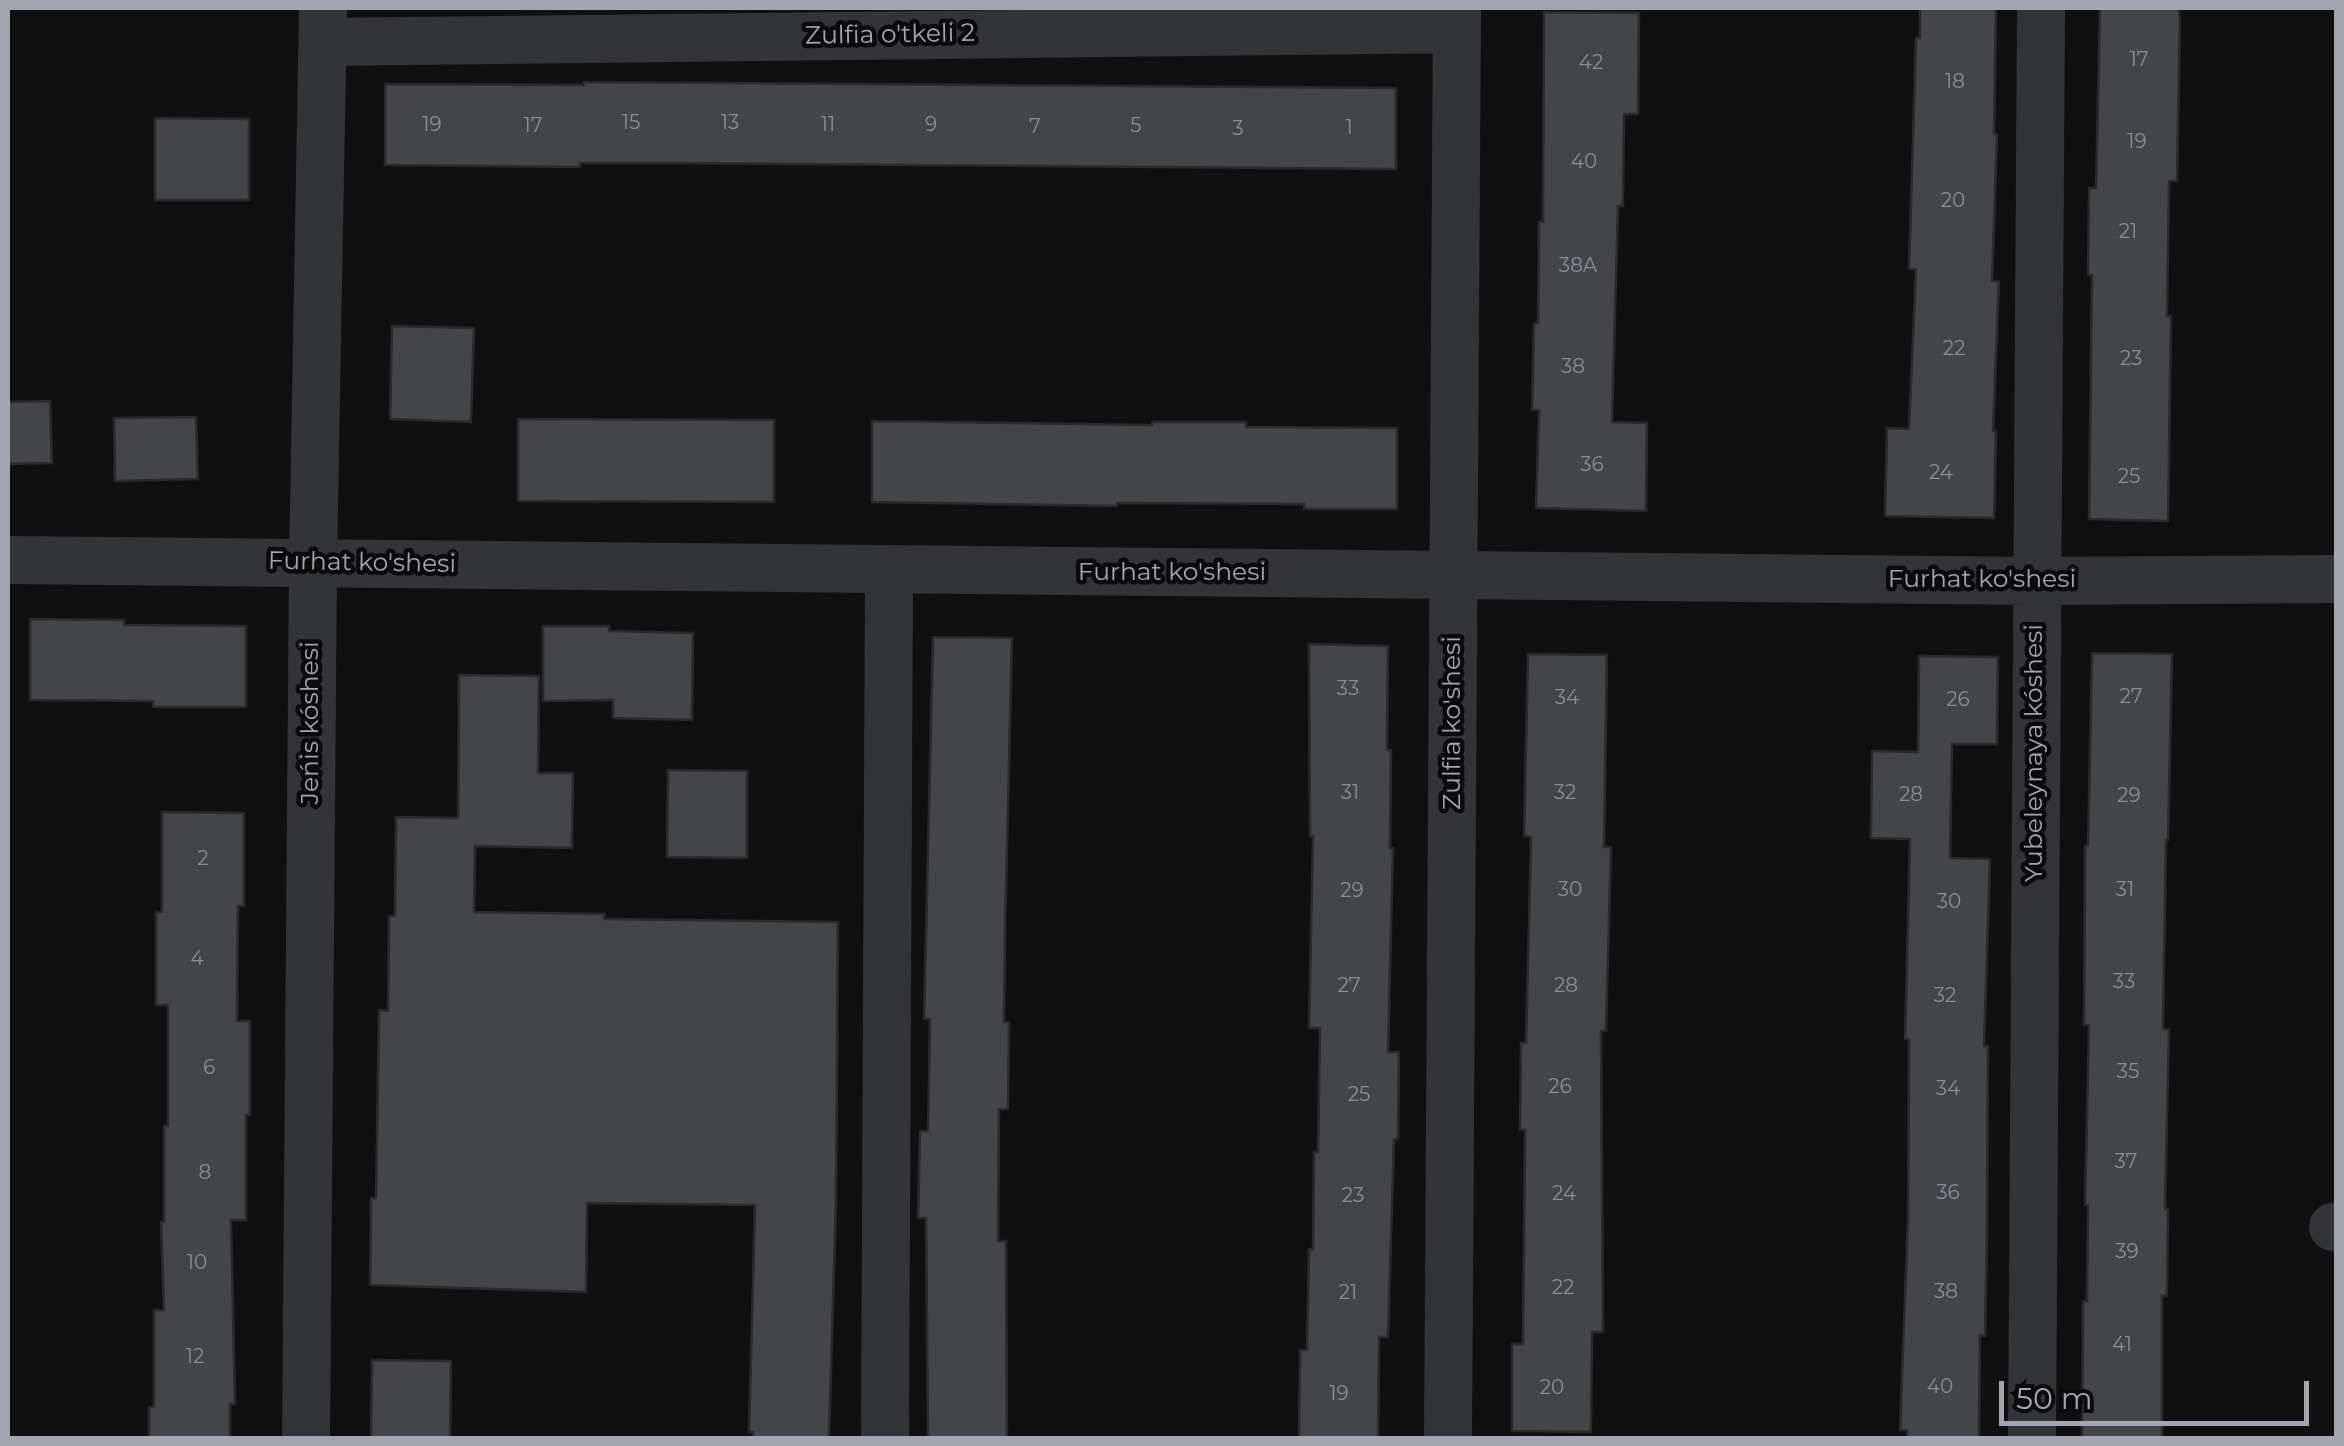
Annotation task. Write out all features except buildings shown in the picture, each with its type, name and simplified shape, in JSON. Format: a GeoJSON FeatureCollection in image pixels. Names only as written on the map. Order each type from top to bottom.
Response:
{"type":"FeatureCollection","features":[{"type":"Feature","properties":{"kind":"street","name":"Yubeleynaya kóshesi"},"geometry":{"type":"LineString","coordinates":[[2032,1438],[2041,8]]}},
{"type":"Feature","properties":{"kind":"street","name":"Zulfia o'tkeli 2"},"geometry":{"type":"LineString","coordinates":[[323,24],[1457,18]]}},
{"type":"Feature","properties":{"kind":"street","name":"Zulfia ko'shesi"},"geometry":{"type":"LineString","coordinates":[[1448,1438],[1457,18]]}},
{"type":"Feature","properties":{"kind":"street","name":"Jeńis kóshesi"},"geometry":{"type":"LineString","coordinates":[[306,1438],[313,562],[323,24]]}},
{"type":"Feature","properties":{"kind":"street","name":"Furhat ko'shesi"},"geometry":{"type":"LineString","coordinates":[[8,560],[888,572],[2036,581],[2336,579]]}},
{"type":"Feature","properties":{"kind":"street"},"geometry":{"type":"LineString","coordinates":[[884,1438],[888,572]]}}]}
